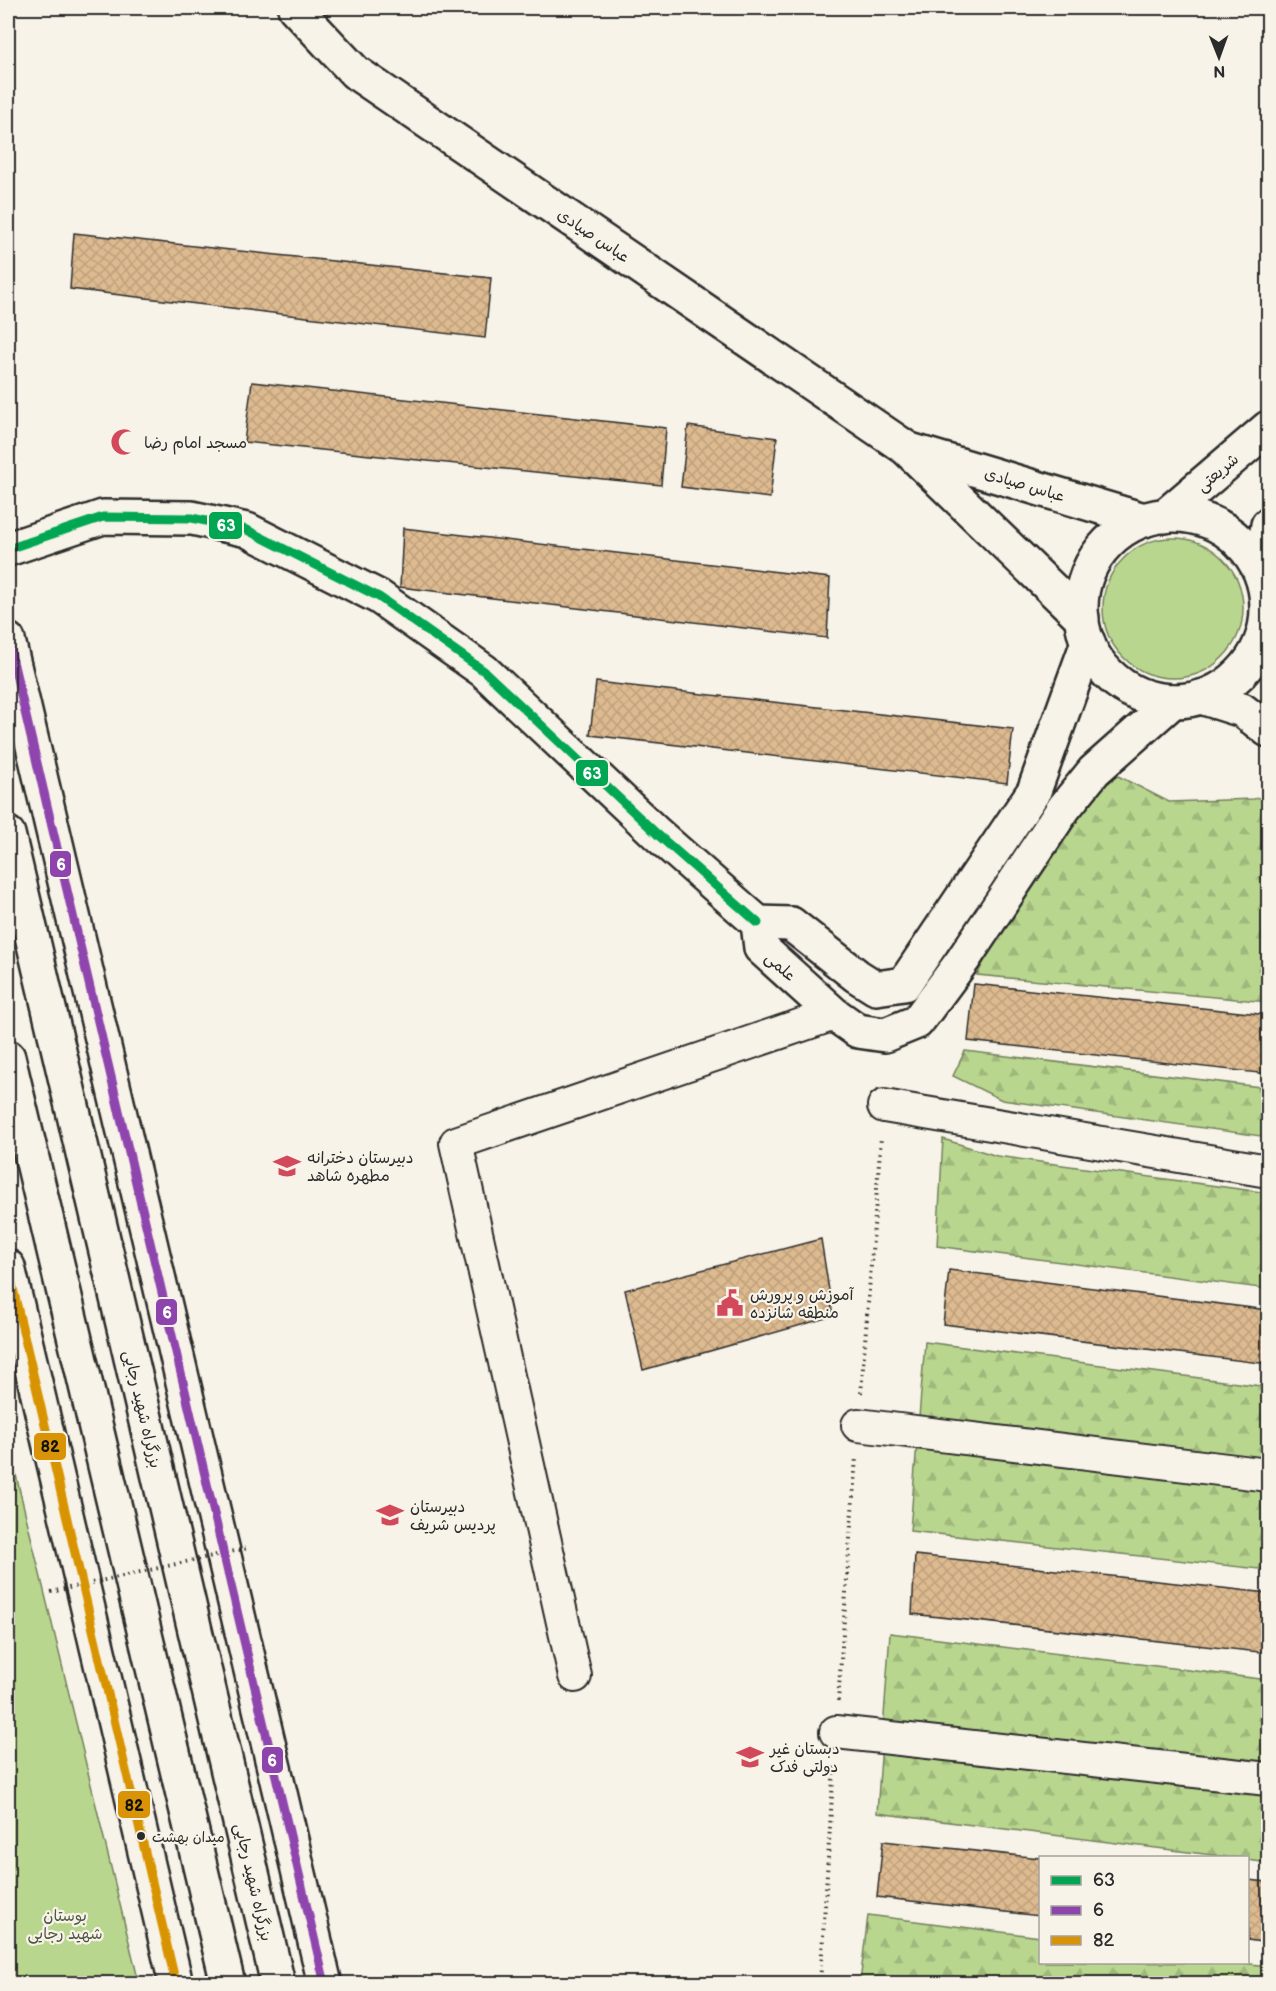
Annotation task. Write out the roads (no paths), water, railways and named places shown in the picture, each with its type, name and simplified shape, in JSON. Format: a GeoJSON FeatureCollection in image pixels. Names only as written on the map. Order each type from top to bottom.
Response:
{"type":"FeatureCollection","features":[{"type":"Feature","properties":{"kind":"main road","name":"عباس صیادی"},"geometry":{"type":"LineString","coordinates":[[295,8],[356,72],[906,448],[1085,630]]}},
{"type":"Feature","properties":{"kind":"main road","name":"شریعتی"},"geometry":{"type":"LineString","coordinates":[[1154,518],[1269,428]]}},
{"type":"Feature","properties":{"kind":"main road","name":"عباس صیادی"},"geometry":{"type":"LineString","coordinates":[[906,448],[1154,518]]}},
{"type":"Feature","properties":{"kind":"main road"},"geometry":{"type":"LineString","coordinates":[[8,549],[103,517],[192,518],[247,530],[379,597],[484,671],[657,834],[758,923]]}},
{"type":"Feature","properties":{"kind":"main road"},"geometry":{"type":"LineString","coordinates":[[1265,583],[1246,547],[1223,528],[1195,517],[1154,518],[1127,527],[1101,551],[1084,582],[1081,600],[1085,630],[1098,661],[1113,678],[1131,690],[1151,698],[1187,699],[1242,710],[1269,730]]}},
{"type":"Feature","properties":{"kind":"main road"},"geometry":{"type":"LineString","coordinates":[[1085,630],[1034,791],[904,984],[876,988],[846,1023],[885,1035],[917,1022],[963,960],[1064,808],[1094,771],[1187,699],[1227,685],[1248,666],[1262,641],[1268,613],[1265,583],[1269,525]]}},
{"type":"Feature","properties":{"kind":"main road"},"geometry":{"type":"LineString","coordinates":[[8,640],[325,1983]]}},
{"type":"Feature","properties":{"kind":"main road","name":"بزرگراه شهید رجایی"},"geometry":{"type":"LineString","coordinates":[[8,834],[278,1983]]}},
{"type":"Feature","properties":{"kind":"main road","name":"علمی"},"geometry":{"type":"LineString","coordinates":[[846,1023],[761,948],[758,923],[791,924],[857,976],[876,988]]}},
{"type":"Feature","properties":{"kind":"main road"},"geometry":{"type":"LineString","coordinates":[[8,1057],[228,1983]]}},
{"type":"Feature","properties":{"kind":"main road"},"geometry":{"type":"LineString","coordinates":[[8,1267],[176,1983]]}},
{"type":"Feature","properties":{"kind":"street"},"geometry":{"type":"LineString","coordinates":[[574,1676],[456,1143],[846,1023]]}},
{"type":"Feature","properties":{"kind":"street"},"geometry":{"type":"LineString","coordinates":[[884,1106],[1269,1171]]}},
{"type":"Feature","properties":{"kind":"street"},"geometry":{"type":"LineString","coordinates":[[858,1425],[1269,1475]]}},
{"type":"Feature","properties":{"kind":"street"},"geometry":{"type":"LineString","coordinates":[[836,1732],[1269,1779]]}},
{"type":"Feature","properties":{"kind":"place","name":"مسجد امام رضا"},"geometry":{"type":"Point","coordinates":[124,442]}},
{"type":"Feature","properties":{"kind":"place","name":"دبیرستان دخترانه مطهره شاهد"},"geometry":{"type":"Point","coordinates":[287,1166]}},
{"type":"Feature","properties":{"kind":"place","name":"آموزش و پرورش منطقه شانزده"},"geometry":{"type":"Point","coordinates":[730,1303]}},
{"type":"Feature","properties":{"kind":"place","name":"دبیرستان پردیس شریف"},"geometry":{"type":"Point","coordinates":[390,1515]}},
{"type":"Feature","properties":{"kind":"place","name":"دبستان غیر دولتی فدک"},"geometry":{"type":"Point","coordinates":[750,1757]}},
{"type":"Feature","properties":{"kind":"place","name":"میدان بهشت"},"geometry":{"type":"Point","coordinates":[141,1836]}},
{"type":"Feature","properties":{"kind":"park label","name":"بوستان شهید رجایی"},"geometry":{"type":"Point","coordinates":[65,1924]}}]}
